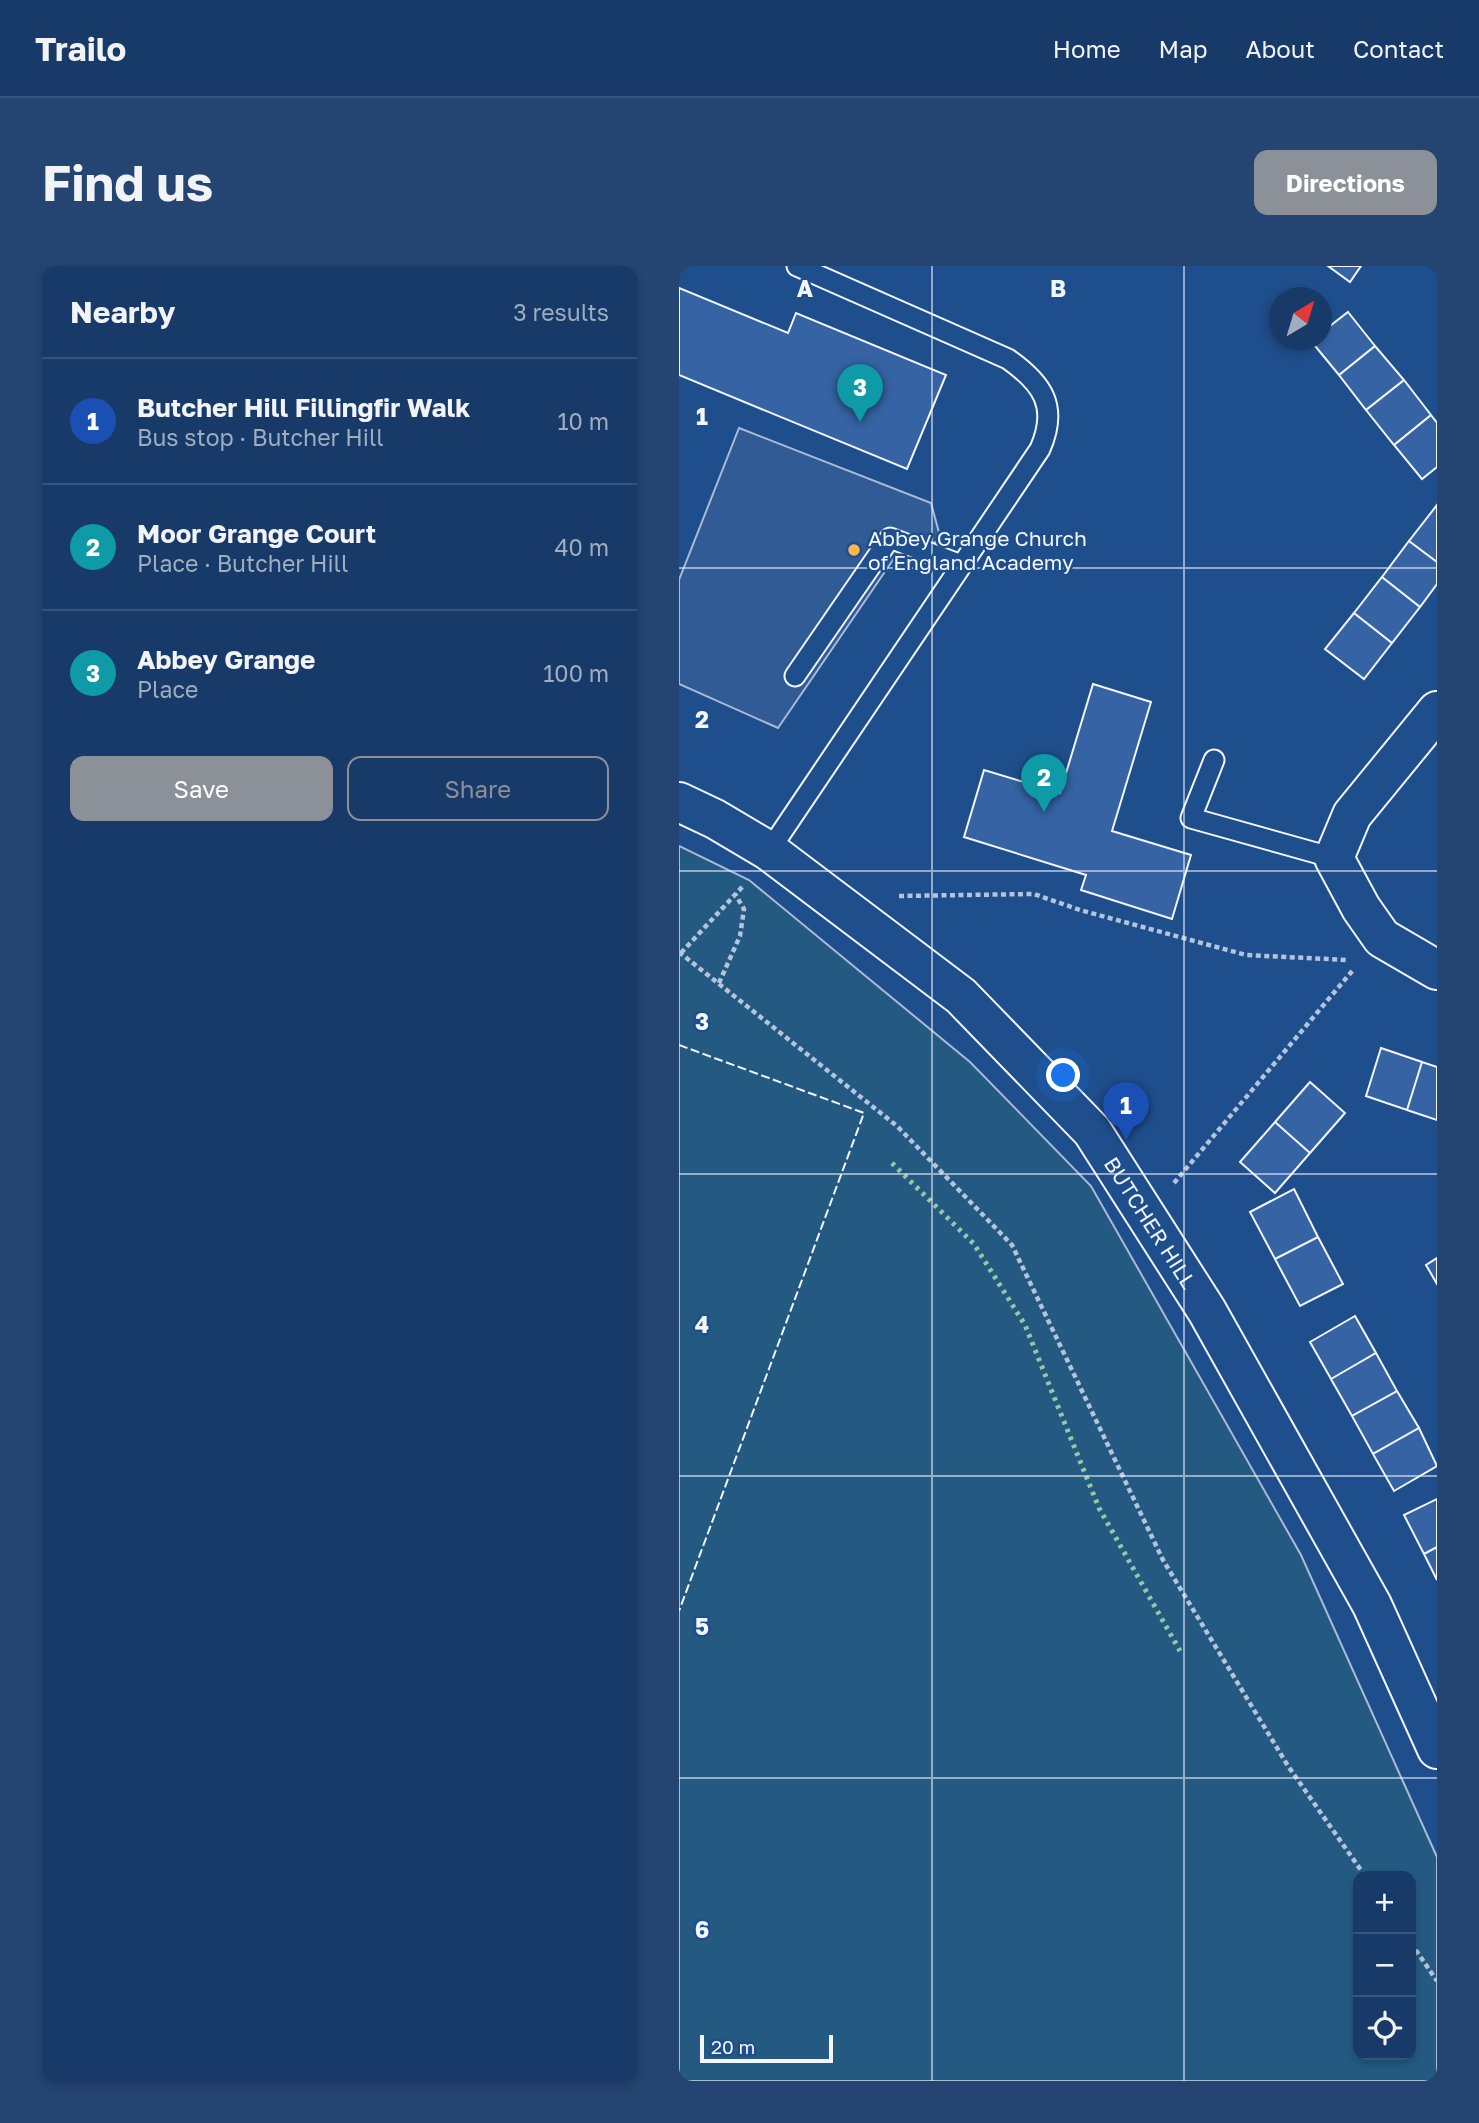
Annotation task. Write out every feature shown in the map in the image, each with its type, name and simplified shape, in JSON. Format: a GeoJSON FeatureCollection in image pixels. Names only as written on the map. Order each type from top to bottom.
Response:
{"type":"FeatureCollection","features":[{"type":"Feature","properties":{"kind":"street"},"geometry":{"type":"LineString","coordinates":[[1437,710],[1352,816],[1334,858],[1361,908],[1372,949],[1437,970]]}},
{"type":"Feature","properties":{"kind":"street","name":"BUTCHER HILL"},"geometry":{"type":"LineString","coordinates":[[679,803],[715,819],[769,851],[961,996],[1083,1122],[1207,1311],[1372,1605],[1437,1749]]}},
{"type":"Feature","properties":{"kind":"lane"},"geometry":{"type":"LineString","coordinates":[[769,851],[1043,442],[1048,416],[1043,392],[1035,380],[1008,359],[797,266]]}},
{"type":"Feature","properties":{"kind":"lane"},"geometry":{"type":"LineString","coordinates":[[795,676],[890,538],[961,565]]}},
{"type":"Feature","properties":{"kind":"lane"},"geometry":{"type":"LineString","coordinates":[[1214,760],[1191,818],[1334,858]]}},
{"type":"Feature","properties":{"kind":"path"},"geometry":{"type":"LineString","coordinates":[[769,851],[735,894],[680,953],[897,1126],[1012,1245],[1163,1560],[1288,1766],[1362,1871]]}},
{"type":"Feature","properties":{"kind":"path"},"geometry":{"type":"LineString","coordinates":[[851,911],[872,883],[891,896],[1034,894],[1080,910],[1246,955],[1286,960],[1372,949]]}},
{"type":"Feature","properties":{"kind":"path"},"geometry":{"type":"LineString","coordinates":[[719,983],[740,936],[744,909],[735,894]]}},
{"type":"Feature","properties":{"kind":"path"},"geometry":{"type":"LineString","coordinates":[[1146,1216],[1372,949]]}},
{"type":"Feature","properties":{"kind":"path"},"geometry":{"type":"LineString","coordinates":[[1416,1949],[1437,1980]]}},
{"type":"Feature","properties":{"kind":"shaded area"},"geometry":{"type":"Polygon","coordinates":[[[739,428],[931,503],[941,540],[895,557],[778,728],[679,684],[679,580],[739,428]]]}},
{"type":"Feature","properties":{"kind":"shaded area"},"geometry":{"type":"Polygon","coordinates":[[[679,846],[749,880],[970,1062],[1091,1186],[1301,1555],[1437,1857],[1437,2081],[679,2081],[679,846]]]}},
{"type":"Feature","properties":{"kind":"building"},"geometry":{"type":"Polygon","coordinates":[[[1328,266],[1361,266],[1350,282],[1328,266]]]}},
{"type":"Feature","properties":{"kind":"building"},"geometry":{"type":"Polygon","coordinates":[[[679,288],[788,333],[796,313],[946,375],[907,469],[679,375],[679,288]]]}},
{"type":"Feature","properties":{"kind":"building"},"geometry":{"type":"Polygon","coordinates":[[[1348,312],[1375,346],[1339,375],[1318,350],[1332,350],[1332,324],[1348,312]]]}},
{"type":"Feature","properties":{"kind":"building"},"geometry":{"type":"Polygon","coordinates":[[[1375,346],[1404,380],[1366,410],[1339,375],[1375,346]]]}},
{"type":"Feature","properties":{"kind":"building"},"geometry":{"type":"Polygon","coordinates":[[[1404,380],[1431,415],[1394,445],[1366,410],[1404,380]]]}},
{"type":"Feature","properties":{"kind":"building"},"geometry":{"type":"Polygon","coordinates":[[[1431,415],[1437,423],[1437,467],[1422,479],[1394,445],[1431,415]]]}},
{"type":"Feature","properties":{"kind":"building"},"geometry":{"type":"Polygon","coordinates":[[[1437,505],[1437,562],[1409,541],[1437,505]]]}},
{"type":"Feature","properties":{"kind":"building"},"geometry":{"type":"Polygon","coordinates":[[[1409,541],[1437,562],[1437,584],[1420,607],[1382,577],[1409,541]]]}},
{"type":"Feature","properties":{"kind":"building"},"geometry":{"type":"Polygon","coordinates":[[[1382,577],[1420,607],[1392,643],[1354,613],[1382,577]]]}},
{"type":"Feature","properties":{"kind":"building"},"geometry":{"type":"Polygon","coordinates":[[[1354,613],[1392,643],[1364,679],[1325,649],[1354,613]]]}},
{"type":"Feature","properties":{"kind":"building"},"geometry":{"type":"Polygon","coordinates":[[[1093,684],[1151,702],[1112,831],[1191,855],[1172,919],[1081,890],[1086,875],[964,837],[984,770],[1060,793],[1093,684]]]}},
{"type":"Feature","properties":{"kind":"building"},"geometry":{"type":"Polygon","coordinates":[[[1381,1048],[1422,1062],[1407,1110],[1366,1096],[1381,1048]]]}},
{"type":"Feature","properties":{"kind":"building"},"geometry":{"type":"Polygon","coordinates":[[[1422,1062],[1437,1067],[1437,1120],[1407,1110],[1422,1062]]]}},
{"type":"Feature","properties":{"kind":"building"},"geometry":{"type":"Polygon","coordinates":[[[1310,1082],[1345,1113],[1310,1153],[1275,1122],[1310,1082]]]}},
{"type":"Feature","properties":{"kind":"building"},"geometry":{"type":"Polygon","coordinates":[[[1275,1122],[1310,1153],[1275,1193],[1240,1162],[1275,1122]]]}},
{"type":"Feature","properties":{"kind":"building"},"geometry":{"type":"Polygon","coordinates":[[[1294,1189],[1318,1237],[1275,1259],[1250,1212],[1294,1189]]]}},
{"type":"Feature","properties":{"kind":"building"},"geometry":{"type":"Polygon","coordinates":[[[1318,1237],[1343,1284],[1300,1306],[1275,1259],[1318,1237]]]}},
{"type":"Feature","properties":{"kind":"building"},"geometry":{"type":"Polygon","coordinates":[[[1437,1258],[1437,1284],[1426,1265],[1437,1258]]]}},
{"type":"Feature","properties":{"kind":"building"},"geometry":{"type":"Polygon","coordinates":[[[1355,1316],[1376,1353],[1331,1379],[1310,1342],[1355,1316]]]}},
{"type":"Feature","properties":{"kind":"building"},"geometry":{"type":"Polygon","coordinates":[[[1376,1353],[1397,1391],[1352,1416],[1331,1379],[1376,1353]]]}},
{"type":"Feature","properties":{"kind":"building"},"geometry":{"type":"Polygon","coordinates":[[[1397,1391],[1419,1428],[1373,1454],[1352,1416],[1397,1391]]]}},
{"type":"Feature","properties":{"kind":"building"},"geometry":{"type":"Polygon","coordinates":[[[1419,1428],[1437,1466],[1394,1491],[1373,1454],[1419,1428]]]}},
{"type":"Feature","properties":{"kind":"building"},"geometry":{"type":"Polygon","coordinates":[[[1437,1499],[1437,1547],[1424,1554],[1404,1515],[1437,1499]]]}},
{"type":"Feature","properties":{"kind":"building"},"geometry":{"type":"Polygon","coordinates":[[[1437,1547],[1437,1580],[1424,1554],[1437,1547]]]}},
{"type":"Feature","properties":{"kind":"hedge"},"geometry":{"type":"LineString","coordinates":[[892,1163],[974,1244],[1025,1325],[1099,1508],[1180,1651]]}},
{"type":"Feature","properties":{"kind":"fence"},"geometry":{"type":"LineString","coordinates":[[679,1045],[864,1113],[679,1611]]}},
{"type":"Feature","properties":{"kind":"place","name":"Abbey Grange"},"geometry":{"type":"Point","coordinates":[860,422]}},
{"type":"Feature","properties":{"kind":"place","name":"Abbey Grange Church of England Academy"},"geometry":{"type":"Point","coordinates":[854,550]}},
{"type":"Feature","properties":{"kind":"place","name":"Moor Grange Court"},"geometry":{"type":"Point","coordinates":[1044,812]}},
{"type":"Feature","properties":{"kind":"place","name":"Butcher Hill Fillingfir Walk"},"geometry":{"type":"Point","coordinates":[1126,1140]}}]}
